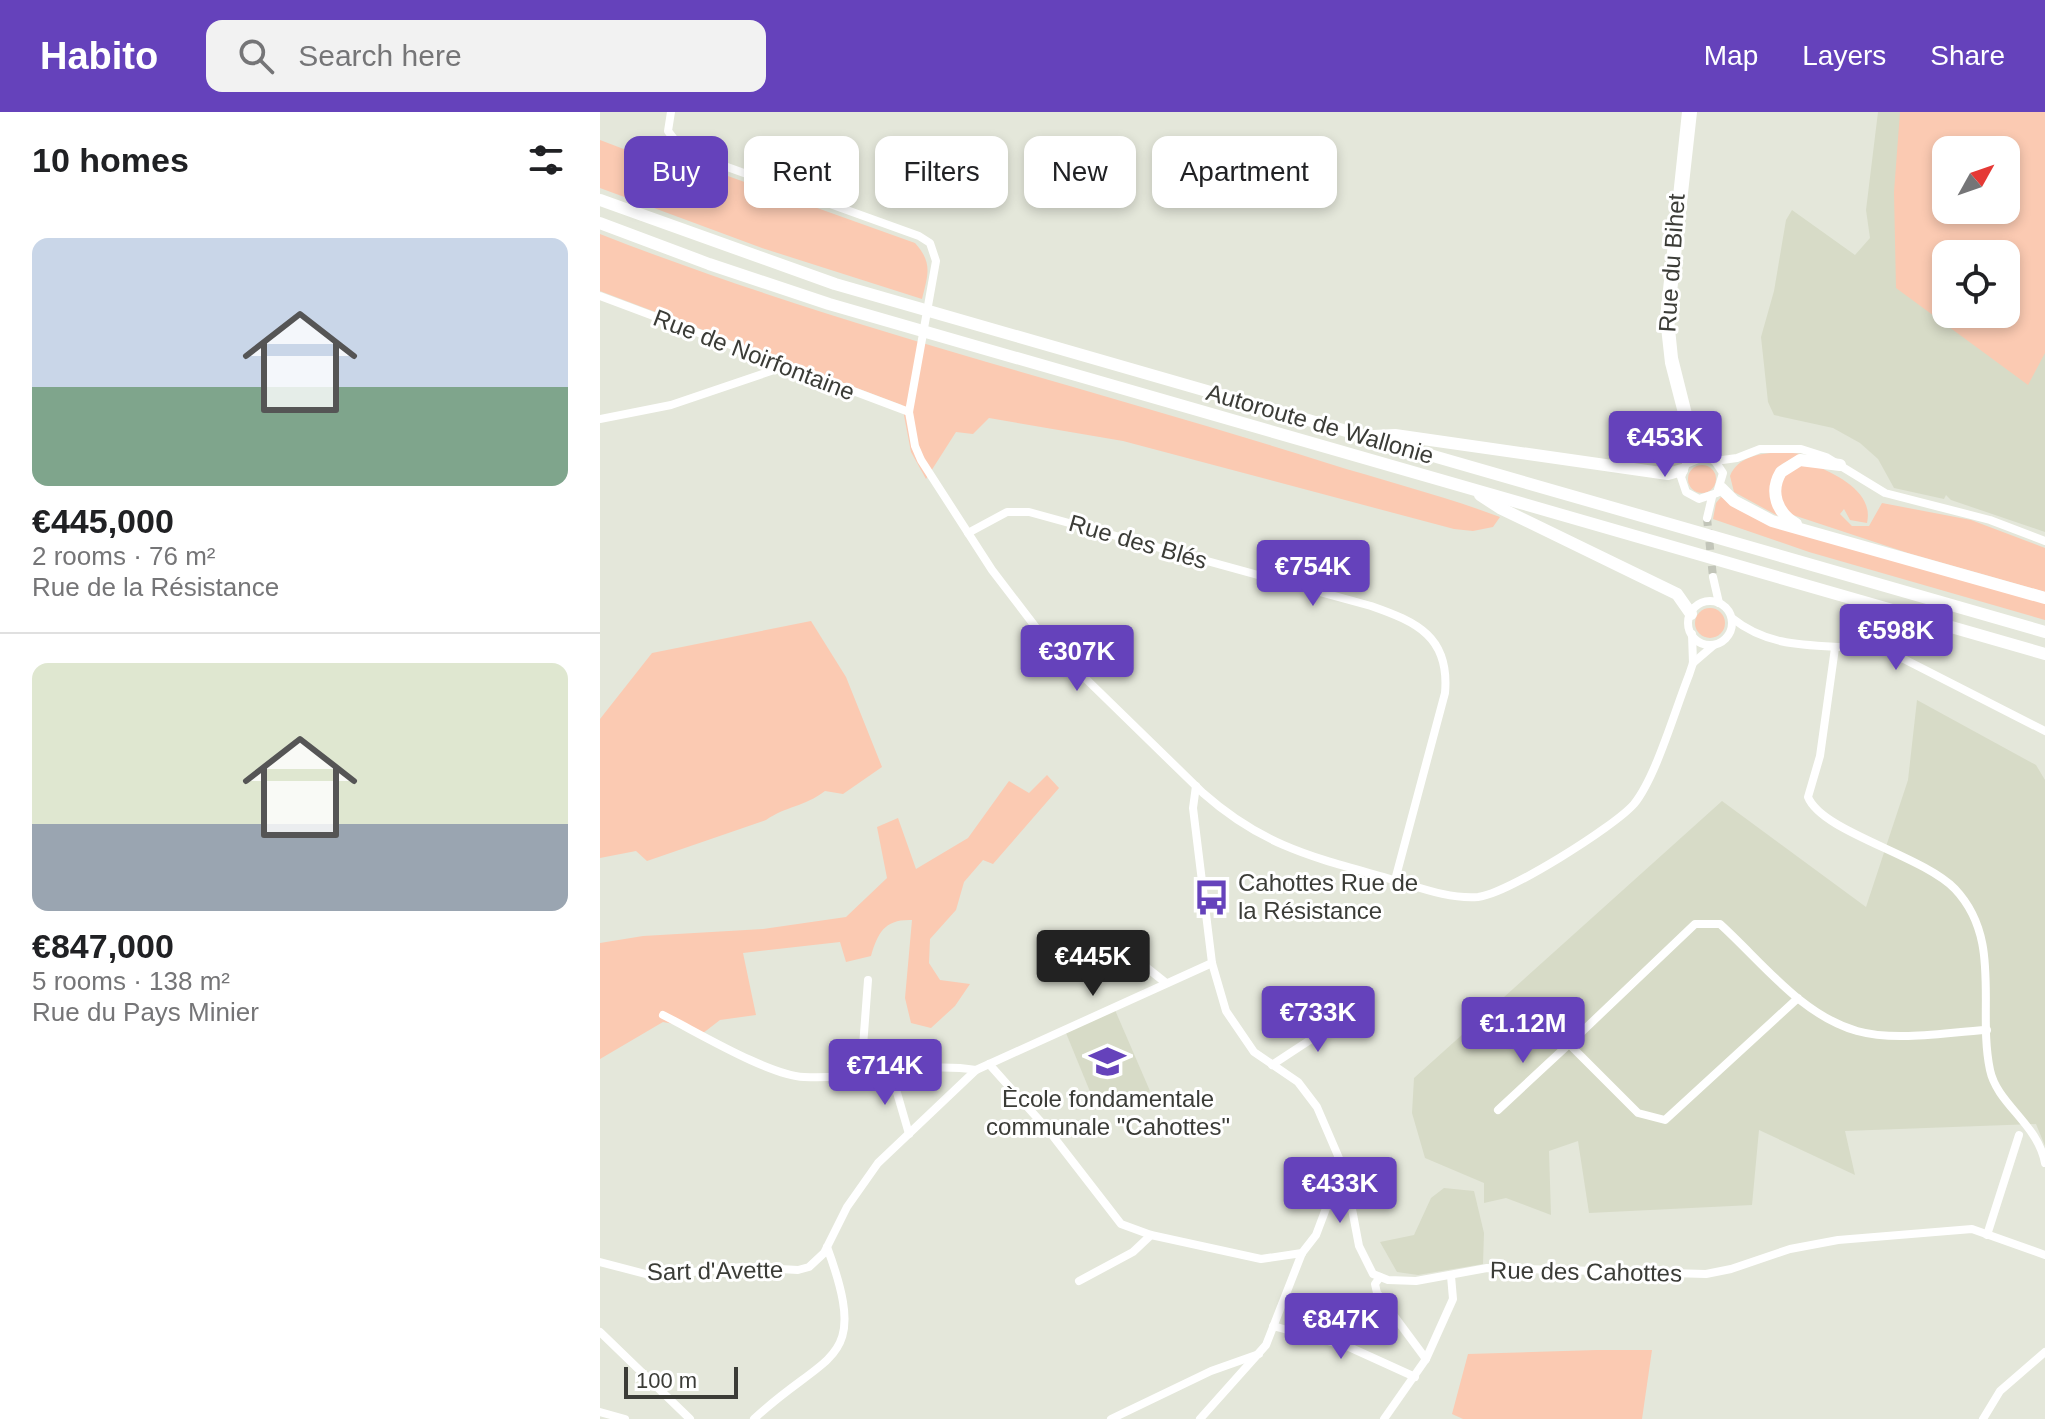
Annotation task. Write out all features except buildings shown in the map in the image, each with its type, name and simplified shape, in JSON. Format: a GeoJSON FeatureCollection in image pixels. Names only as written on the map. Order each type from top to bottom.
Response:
{"type":"FeatureCollection","features":[{"type":"Feature","properties":{"kind":"highway","name":"Autoroute de Wallonie"},"geometry":{"type":"LineString","coordinates":[[600,200],[835,284],[2045,632]]}},
{"type":"Feature","properties":{"kind":"highway","name":"Autoroute de Wallonie"},"geometry":{"type":"LineString","coordinates":[[600,223],[829,304],[2045,654]]}},
{"type":"Feature","properties":{"kind":"highway"},"geometry":{"type":"LineString","coordinates":[[1362,436],[1395,435],[1668,474],[1686,465]]}},
{"type":"Feature","properties":{"kind":"highway"},"geometry":{"type":"LineString","coordinates":[[1809,532],[1784,515],[1775,497],[1777,479],[1794,461],[1840,465]]}},
{"type":"Feature","properties":{"kind":"highway"},"geometry":{"type":"LineString","coordinates":[[1719,488],[1749,510],[1809,532],[2045,598]]}},
{"type":"Feature","properties":{"kind":"highway"},"geometry":{"type":"LineString","coordinates":[[1471,489],[1500,508],[1677,594],[1691,614]]}},
{"type":"Feature","properties":{"kind":"street"},"geometry":{"type":"LineString","coordinates":[[671,112],[668,131],[683,151],[930,243],[936,261],[909,412],[915,446],[968,533],[1044,638],[1223,811],[1294,852],[1448,895],[1490,894],[1521,880],[1624,814],[1645,783],[1693,663],[1691,614],[1706,601],[1713,582],[1719,603],[1747,630],[1790,645],[1865,647],[1892,653],[2045,731]]}},
{"type":"Feature","properties":{"kind":"street","name":"Rue du Bihet"},"geometry":{"type":"LineString","coordinates":[[1686,112],[1664,318],[1668,358],[1690,443],[1682,485],[1691,497],[1699,499]]}},
{"type":"Feature","properties":{"kind":"street","name":"Rue du Bihet"},"geometry":{"type":"LineString","coordinates":[[1693,112],[1670,319],[1674,358],[1694,443],[1703,457]]}},
{"type":"Feature","properties":{"kind":"street","name":"Rue de Noirfontaine"},"geometry":{"type":"LineString","coordinates":[[600,296],[909,412]]}},
{"type":"Feature","properties":{"kind":"street"},"geometry":{"type":"LineString","coordinates":[[600,419],[671,405],[783,367]]}},
{"type":"Feature","properties":{"kind":"street"},"geometry":{"type":"LineString","coordinates":[[1686,465],[1703,457],[1715,461],[1737,458],[1760,449],[1787,447],[1814,452],[1885,493],[1990,520],[2045,541]]}},
{"type":"Feature","properties":{"kind":"street"},"geometry":{"type":"LineString","coordinates":[[1719,488],[1699,499],[1707,518],[1719,488],[1737,458]]}},
{"type":"Feature","properties":{"kind":"street"},"geometry":{"type":"LineString","coordinates":[[1715,461],[1719,488]]}},
{"type":"Feature","properties":{"kind":"street","name":"Rue des Blés"},"geometry":{"type":"LineString","coordinates":[[968,533],[1007,512],[1029,512],[1371,606],[1412,620],[1425,630],[1437,646],[1443,663],[1445,693],[1395,880]]}},
{"type":"Feature","properties":{"kind":"street"},"geometry":{"type":"LineString","coordinates":[[1706,601],[1719,603]]}},
{"type":"Feature","properties":{"kind":"street"},"geometry":{"type":"LineString","coordinates":[[1727,637],[1732,618]]}},
{"type":"Feature","properties":{"kind":"street"},"geometry":{"type":"LineString","coordinates":[[1693,663],[1715,644],[1747,630]]}},
{"type":"Feature","properties":{"kind":"street"},"geometry":{"type":"LineString","coordinates":[[1692,634],[1702,643],[1715,644]]}},
{"type":"Feature","properties":{"kind":"street"},"geometry":{"type":"LineString","coordinates":[[1835,648],[1820,756],[1808,797],[1824,817],[1915,861],[1955,889],[1969,908],[1985,949],[1990,1072],[2001,1093],[2028,1124],[2045,1163]]}},
{"type":"Feature","properties":{"kind":"street"},"geometry":{"type":"LineString","coordinates":[[1196,786],[1193,808],[1212,963],[1226,1011],[1241,1036],[1272,1065],[1298,1082],[1317,1107],[1345,1172],[1365,1263],[1380,1277],[1375,1284],[1377,1293],[1426,1359]]}},
{"type":"Feature","properties":{"kind":"street"},"geometry":{"type":"LineString","coordinates":[[1498,1110],[1695,924],[1720,924],[1798,998],[1829,1020],[1859,1031],[1887,1035],[1987,1030]]}},
{"type":"Feature","properties":{"kind":"street"},"geometry":{"type":"LineString","coordinates":[[1112,940],[1166,983]]}},
{"type":"Feature","properties":{"kind":"street"},"geometry":{"type":"LineString","coordinates":[[663,1015],[764,1065],[795,1076],[976,1070],[1212,963]]}},
{"type":"Feature","properties":{"kind":"street"},"geometry":{"type":"LineString","coordinates":[[861,1073],[868,980]]}},
{"type":"Feature","properties":{"kind":"street"},"geometry":{"type":"LineString","coordinates":[[1569,1044],[1638,1113],[1665,1120],[1798,998]]}},
{"type":"Feature","properties":{"kind":"street"},"geometry":{"type":"LineString","coordinates":[[1272,1065],[1344,1016]]}},
{"type":"Feature","properties":{"kind":"street"},"geometry":{"type":"LineString","coordinates":[[989,1064],[1061,1146],[1121,1224],[1151,1235],[1261,1259],[1302,1253]]}},
{"type":"Feature","properties":{"kind":"street","name":"Sart d'Avette"},"geometry":{"type":"LineString","coordinates":[[600,1262],[653,1276],[742,1267],[798,1270],[816,1263],[847,1207],[878,1163],[976,1070]]}},
{"type":"Feature","properties":{"kind":"street"},"geometry":{"type":"LineString","coordinates":[[891,1072],[909,1134]]}},
{"type":"Feature","properties":{"kind":"street"},"geometry":{"type":"LineString","coordinates":[[1987,1235],[2019,1135]]}},
{"type":"Feature","properties":{"kind":"street"},"geometry":{"type":"LineString","coordinates":[[1200,1419],[1259,1354],[1302,1253],[1316,1235],[1336,1182],[1345,1172]]}},
{"type":"Feature","properties":{"kind":"street","name":"Rue des Cahottes"},"geometry":{"type":"LineString","coordinates":[[1380,1277],[1416,1281],[1487,1268],[1706,1274],[1790,1249],[1838,1240],[1972,1229],[2045,1255]]}},
{"type":"Feature","properties":{"kind":"street"},"geometry":{"type":"LineString","coordinates":[[1079,1281],[1133,1252],[1151,1235]]}},
{"type":"Feature","properties":{"kind":"street"},"geometry":{"type":"LineString","coordinates":[[754,1419],[822,1367],[836,1350],[847,1320],[845,1301],[827,1246]]}},
{"type":"Feature","properties":{"kind":"street"},"geometry":{"type":"LineString","coordinates":[[1384,1419],[1426,1359],[1453,1299],[1451,1276]]}},
{"type":"Feature","properties":{"kind":"street"},"geometry":{"type":"LineString","coordinates":[[1273,1326],[1349,1347],[1415,1377]]}},
{"type":"Feature","properties":{"kind":"street"},"geometry":{"type":"LineString","coordinates":[[600,1332],[690,1419]]}},
{"type":"Feature","properties":{"kind":"street"},"geometry":{"type":"LineString","coordinates":[[1983,1419],[2000,1391],[2045,1352]]}},
{"type":"Feature","properties":{"kind":"street"},"geometry":{"type":"LineString","coordinates":[[1111,1419],[1211,1371],[1259,1354]]}},
{"type":"Feature","properties":{"kind":"street"},"geometry":{"type":"LineString","coordinates":[[600,1412],[625,1419]]}},
{"type":"Feature","properties":{"kind":"shaded area"},"geometry":{"type":"Polygon","coordinates":[[[1878,112],[2045,112],[2045,532],[1951,500],[1946,495],[1944,499],[1894,488],[1878,459],[1860,443],[1833,428],[1774,415],[1768,402],[1761,337],[1774,291],[1786,220],[1792,210],[1855,255],[1870,238],[1866,210],[1878,112]]]}},
{"type":"Feature","properties":{"kind":"shaded area"},"geometry":{"type":"Polygon","coordinates":[[[1900,112],[2045,112],[2045,353],[2028,385],[1950,328],[2020,328],[2020,240],[1932,240],[1932,314],[1896,288],[1894,192],[1900,112]]]}},
{"type":"Feature","properties":{"kind":"shaded area"},"geometry":{"type":"Polygon","coordinates":[[[600,140],[624,149],[624,197],[600,188],[600,140]]]}},
{"type":"Feature","properties":{"kind":"shaded area"},"geometry":{"type":"Polygon","coordinates":[[[728,176],[744,182],[744,208],[817,208],[915,243],[925,257],[928,269],[922,299],[765,249],[654,208],[728,208],[728,176]]]}},
{"type":"Feature","properties":{"kind":"shaded area"},"geometry":{"type":"Polygon","coordinates":[[[600,234],[870,327],[1436,495],[1500,517],[1493,527],[1473,531],[1454,529],[1123,441],[989,418],[973,434],[956,432],[926,479],[911,452],[902,405],[600,291],[600,234]]]}},
{"type":"Feature","properties":{"kind":"shaded area"},"geometry":{"type":"Polygon","coordinates":[[[1784,452],[1801,454],[1782,464],[1776,472],[1778,516],[1734,492],[1730,476],[1745,459],[1784,452]]]}},
{"type":"Feature","properties":{"kind":"shaded area"},"geometry":{"type":"Polygon","coordinates":[[[1702,465],[1712,469],[1716,479],[1712,489],[1702,493],[1692,489],[1688,479],[1692,469],[1702,465]]]}},
{"type":"Feature","properties":{"kind":"shaded area"},"geometry":{"type":"Polygon","coordinates":[[[1815,465],[1852,486],[1865,502],[1867,523],[1850,520],[1844,509],[1840,514],[1852,526],[1869,526],[1882,503],[1971,520],[2045,548],[2045,592],[1908,553],[1787,513],[1781,494],[1784,477],[1794,466],[1815,465]]]}},
{"type":"Feature","properties":{"kind":"shaded area"},"geometry":{"type":"Polygon","coordinates":[[[1721,497],[1746,511],[2045,601],[2045,620],[1809,552],[1713,519],[1716,503],[1721,497]]]}},
{"type":"Feature","properties":{"kind":"shaded area"},"geometry":{"type":"Polygon","coordinates":[[[1710,608],[1721,612],[1725,623],[1721,634],[1710,638],[1699,634],[1695,623],[1699,612],[1710,608]]]}},
{"type":"Feature","properties":{"kind":"shaded area"},"geometry":{"type":"Polygon","coordinates":[[[811,621],[846,677],[882,767],[843,794],[825,791],[766,820],[647,861],[636,851],[600,858],[600,719],[652,653],[811,621]]]}},
{"type":"Feature","properties":{"kind":"shaded area"},"geometry":{"type":"Polygon","coordinates":[[[1917,700],[2036,765],[2045,780],[2045,1146],[2036,1124],[1845,1131],[1855,1175],[1759,1130],[1752,1205],[1589,1213],[1578,1141],[1549,1151],[1551,1215],[1506,1198],[1484,1203],[1484,1183],[1425,1158],[1412,1113],[1414,1078],[1722,801],[1866,907],[1908,780],[1917,700]]]}},
{"type":"Feature","properties":{"kind":"shaded area"},"geometry":{"type":"Polygon","coordinates":[[[1047,775],[1059,788],[993,864],[983,860],[964,882],[956,910],[930,939],[929,963],[940,980],[970,984],[955,1006],[931,1028],[911,1023],[905,998],[912,920],[903,920],[884,929],[871,956],[846,962],[840,942],[743,953],[756,1015],[720,1020],[698,1037],[679,1025],[663,1022],[600,1059],[600,943],[643,936],[763,929],[846,917],[887,878],[877,827],[898,818],[916,869],[968,838],[1009,781],[1029,793],[1047,775]]]}},
{"type":"Feature","properties":{"kind":"shaded area","name":"Ècole fondamentale communale \"Cahottes\""},"geometry":{"type":"Polygon","coordinates":[[[1115,1010],[1150,1091],[1128,1102],[1091,1094],[1066,1033],[1115,1010]]]}},
{"type":"Feature","properties":{"kind":"shaded area"},"geometry":{"type":"Polygon","coordinates":[[[1444,1188],[1474,1191],[1484,1233],[1483,1264],[1418,1275],[1397,1272],[1380,1242],[1414,1235],[1431,1198],[1444,1188]]]}},
{"type":"Feature","properties":{"kind":"shaded area"},"geometry":{"type":"Polygon","coordinates":[[[1652,1350],[1642,1419],[1463,1419],[1452,1414],[1468,1354],[1652,1350]]]}},
{"type":"Feature","properties":{"kind":"tunnel"},"geometry":{"type":"LineString","coordinates":[[1707,518],[1713,577]]}},
{"type":"Feature","properties":{"kind":"place","name":"Cahottes Rue de la Résistance"},"geometry":{"type":"Point","coordinates":[1212,897]}},
{"type":"Feature","properties":{"kind":"place","name":"Ècole fondamentale communale \"Cahottes\""},"geometry":{"type":"Point","coordinates":[1108,1062]}}]}
